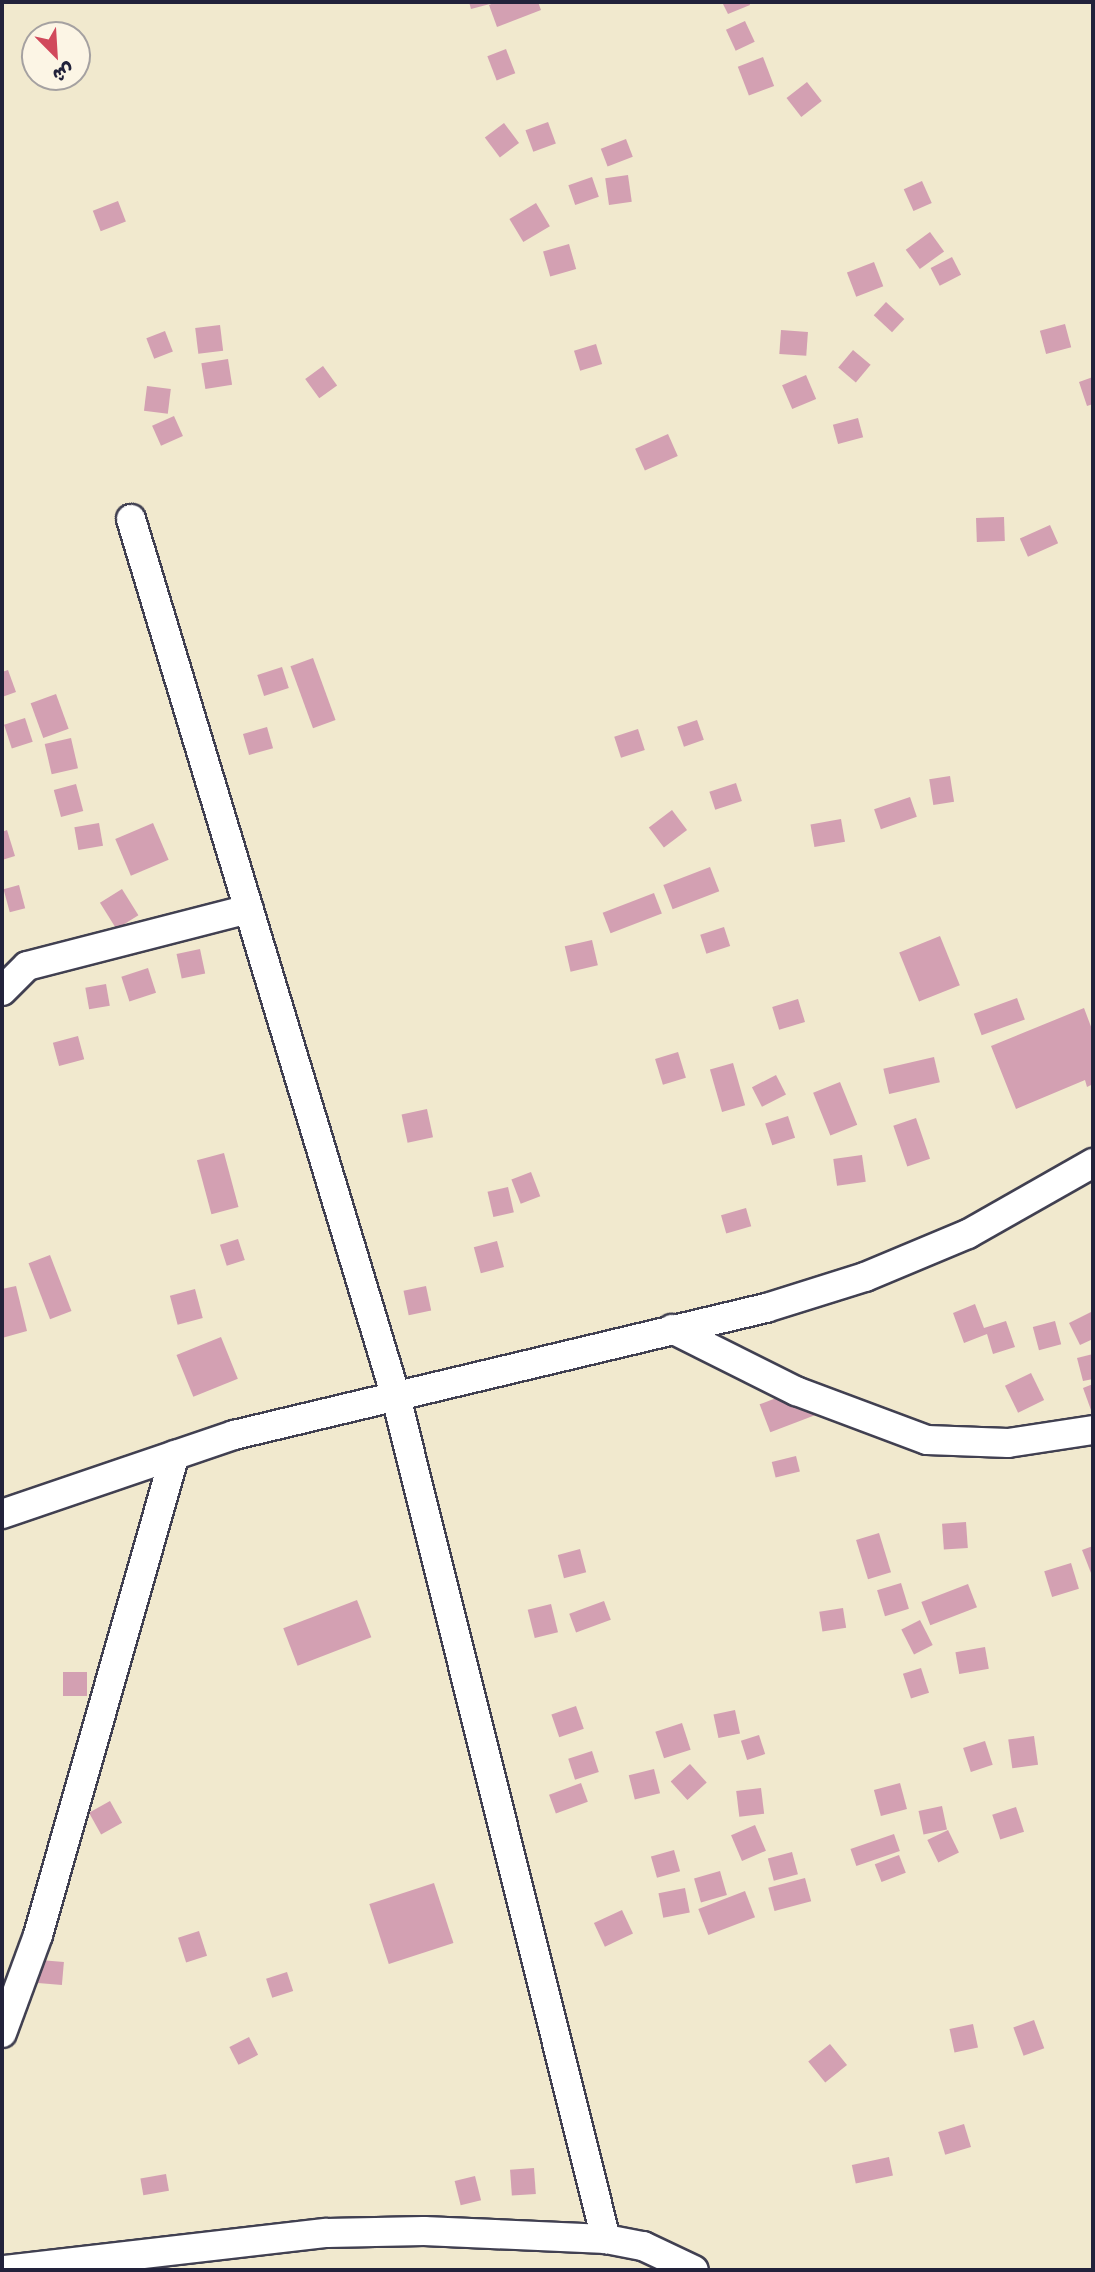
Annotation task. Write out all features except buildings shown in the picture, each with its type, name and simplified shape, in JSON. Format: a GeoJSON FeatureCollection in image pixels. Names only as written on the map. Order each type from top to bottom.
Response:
{"type":"FeatureCollection","features":[{"type":"Feature","properties":{"kind":"street"},"geometry":{"type":"LineString","coordinates":[[131,519],[396,1397],[606,2239]]}},
{"type":"Feature","properties":{"kind":"street"},"geometry":{"type":"LineString","coordinates":[[2,991],[27,966],[249,909]]}},
{"type":"Feature","properties":{"kind":"street"},"geometry":{"type":"LineString","coordinates":[[2,1514],[234,1435],[766,1308],[865,1277],[968,1234],[1093,1163]]}},
{"type":"Feature","properties":{"kind":"street"},"geometry":{"type":"LineString","coordinates":[[672,1329],[796,1391],[928,1440],[1008,1443],[1093,1430]]}},
{"type":"Feature","properties":{"kind":"street"},"geometry":{"type":"LineString","coordinates":[[2,2033],[42,1922],[175,1455]]}},
{"type":"Feature","properties":{"kind":"street"},"geometry":{"type":"LineString","coordinates":[[5,2270],[327,2233],[424,2231],[606,2239],[643,2246],[694,2270]]}}]}
